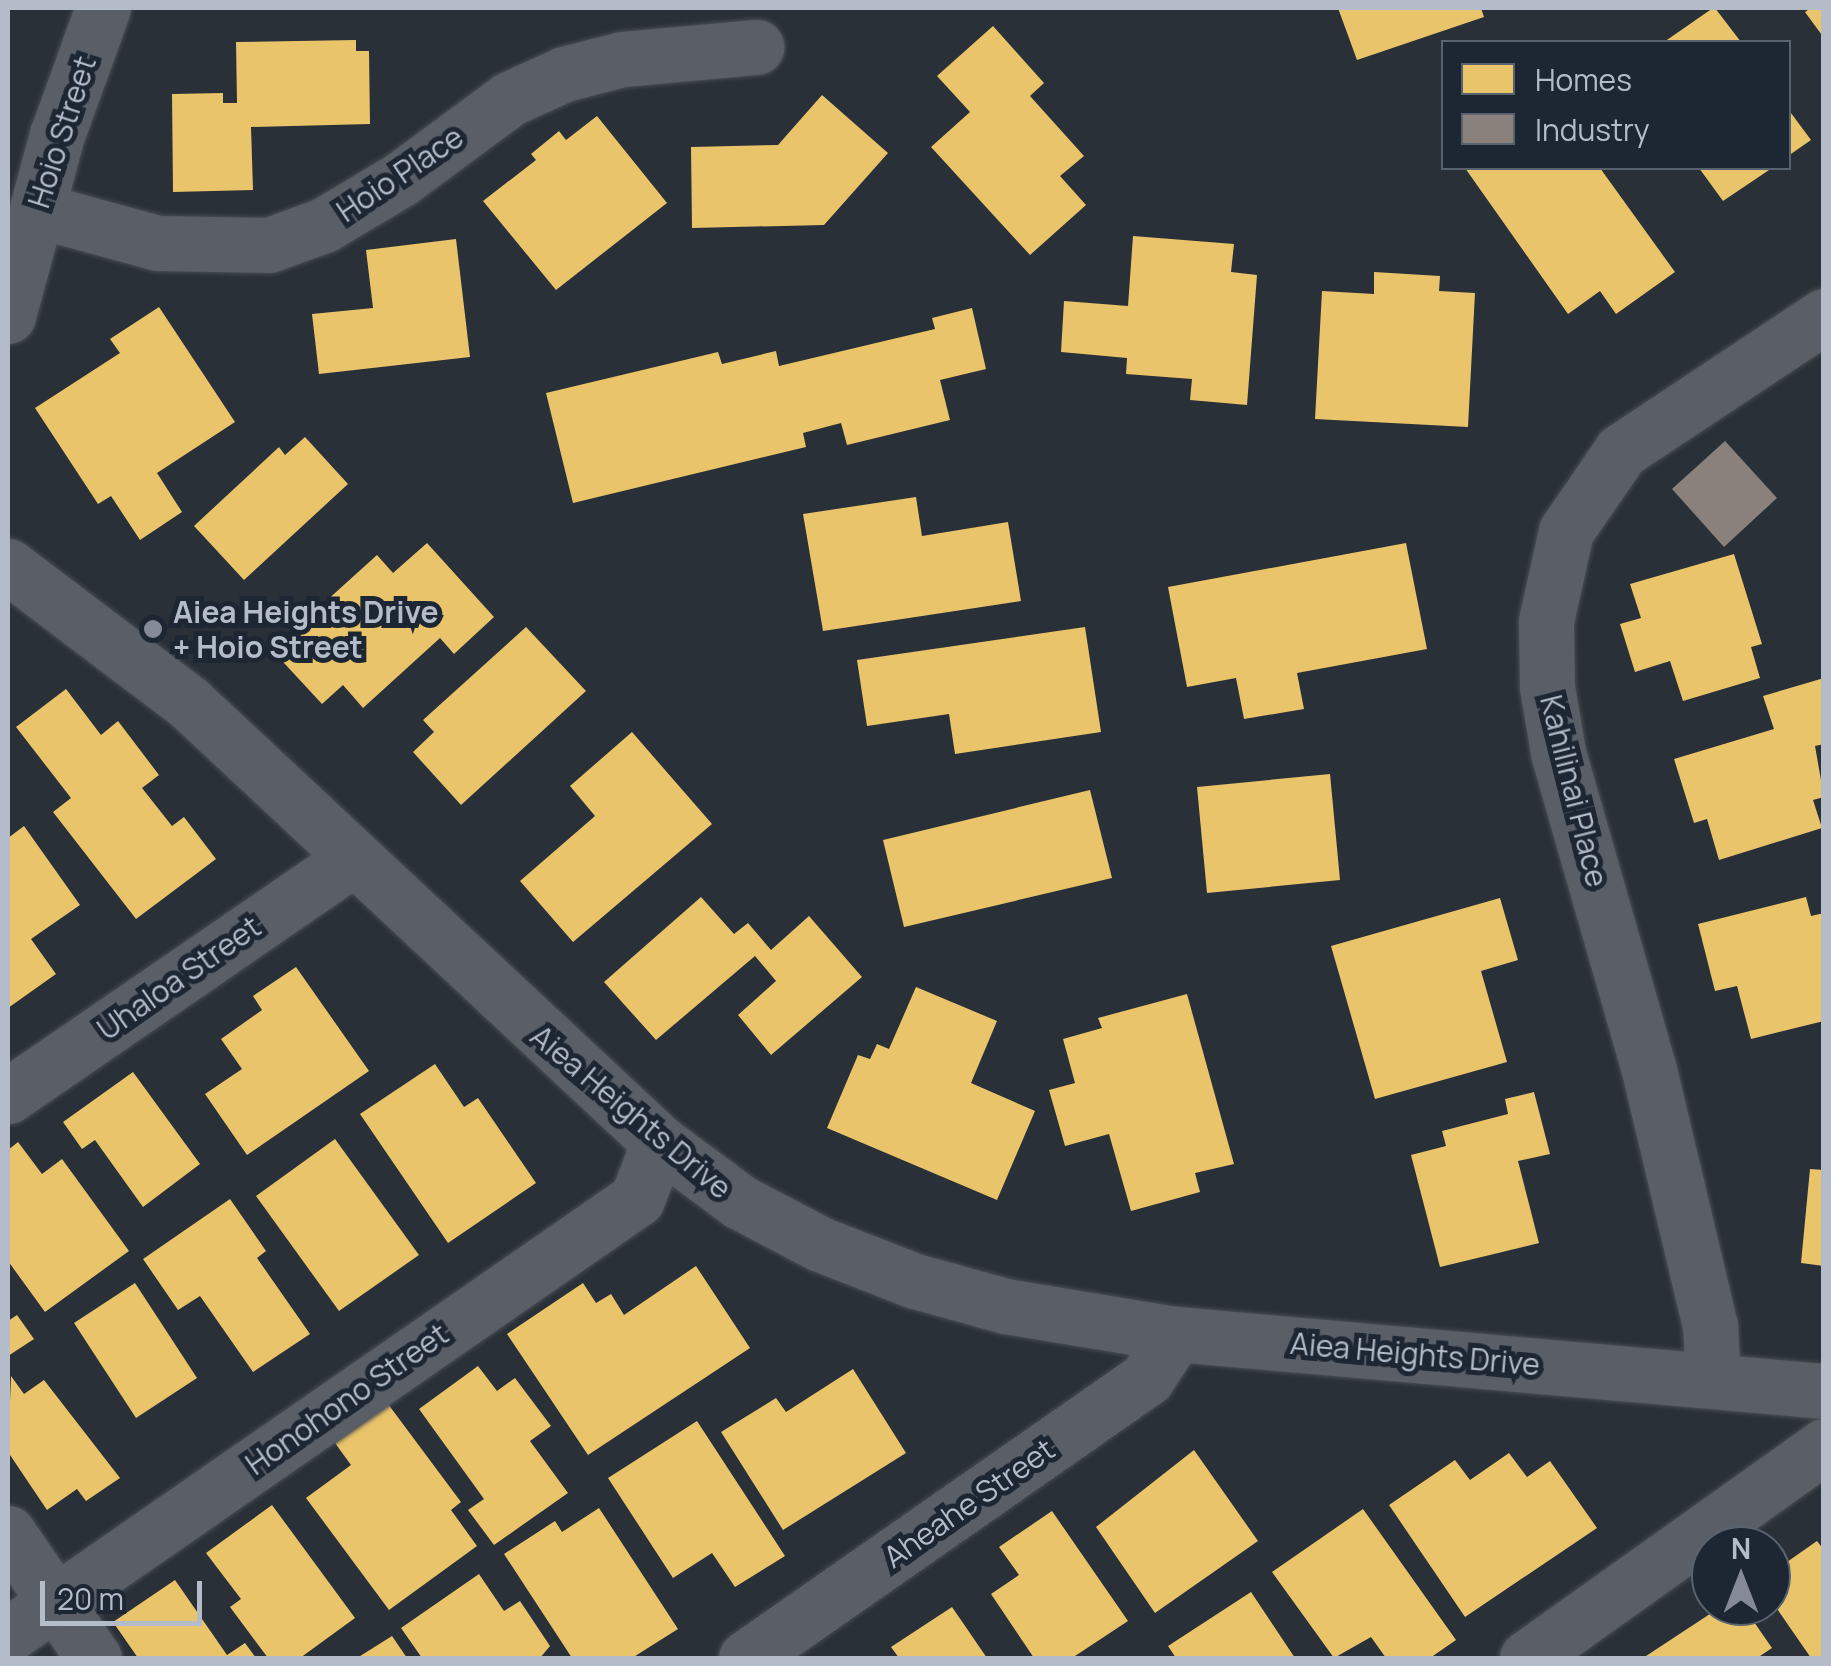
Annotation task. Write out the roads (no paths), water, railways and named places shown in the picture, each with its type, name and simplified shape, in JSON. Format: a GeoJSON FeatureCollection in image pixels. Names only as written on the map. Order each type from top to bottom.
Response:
{"type":"FeatureCollection","features":[{"type":"Feature","properties":{"kind":"street","name":"Hoio Street"},"geometry":{"type":"LineString","coordinates":[[8,316],[37,210],[104,8]]}},
{"type":"Feature","properties":{"kind":"street","name":"Hoio Place"},"geometry":{"type":"LineString","coordinates":[[37,210],[158,243],[268,244],[324,225],[401,179],[508,99],[564,74],[623,59],[756,47]]}},
{"type":"Feature","properties":{"kind":"street","name":"Kahilinai Place"},"geometry":{"type":"LineString","coordinates":[[1713,1379],[1710,1326],[1649,1070],[1558,752],[1547,687],[1546,621],[1566,530],[1621,452],[1824,316]]}},
{"type":"Feature","properties":{"kind":"street","name":"Aiea Heights Drive"},"geometry":{"type":"LineString","coordinates":[[8,566],[190,703],[351,860],[659,1142],[740,1202],[916,1281],[1006,1306],[1176,1334],[1824,1391]]}},
{"type":"Feature","properties":{"kind":"street","name":"Uhaloa Street"},"geometry":{"type":"LineString","coordinates":[[8,1096],[351,860]]}},
{"type":"Feature","properties":{"kind":"street","name":"Honohono Street"},"geometry":{"type":"LineString","coordinates":[[8,1635],[637,1199],[659,1142]]}},
{"type":"Feature","properties":{"kind":"street","name":"Aheahe Street"},"geometry":{"type":"LineString","coordinates":[[746,1658],[1147,1378],[1176,1334]]}},
{"type":"Feature","properties":{"kind":"street"},"geometry":{"type":"LineString","coordinates":[[1527,1658],[1824,1446]]}},
{"type":"Feature","properties":{"kind":"street"},"geometry":{"type":"LineString","coordinates":[[8,1533],[94,1658]]}},
{"type":"Feature","properties":{"kind":"place","name":"Aiea Heights Drive + Hoio Street"},"geometry":{"type":"Point","coordinates":[153,629]}}]}
